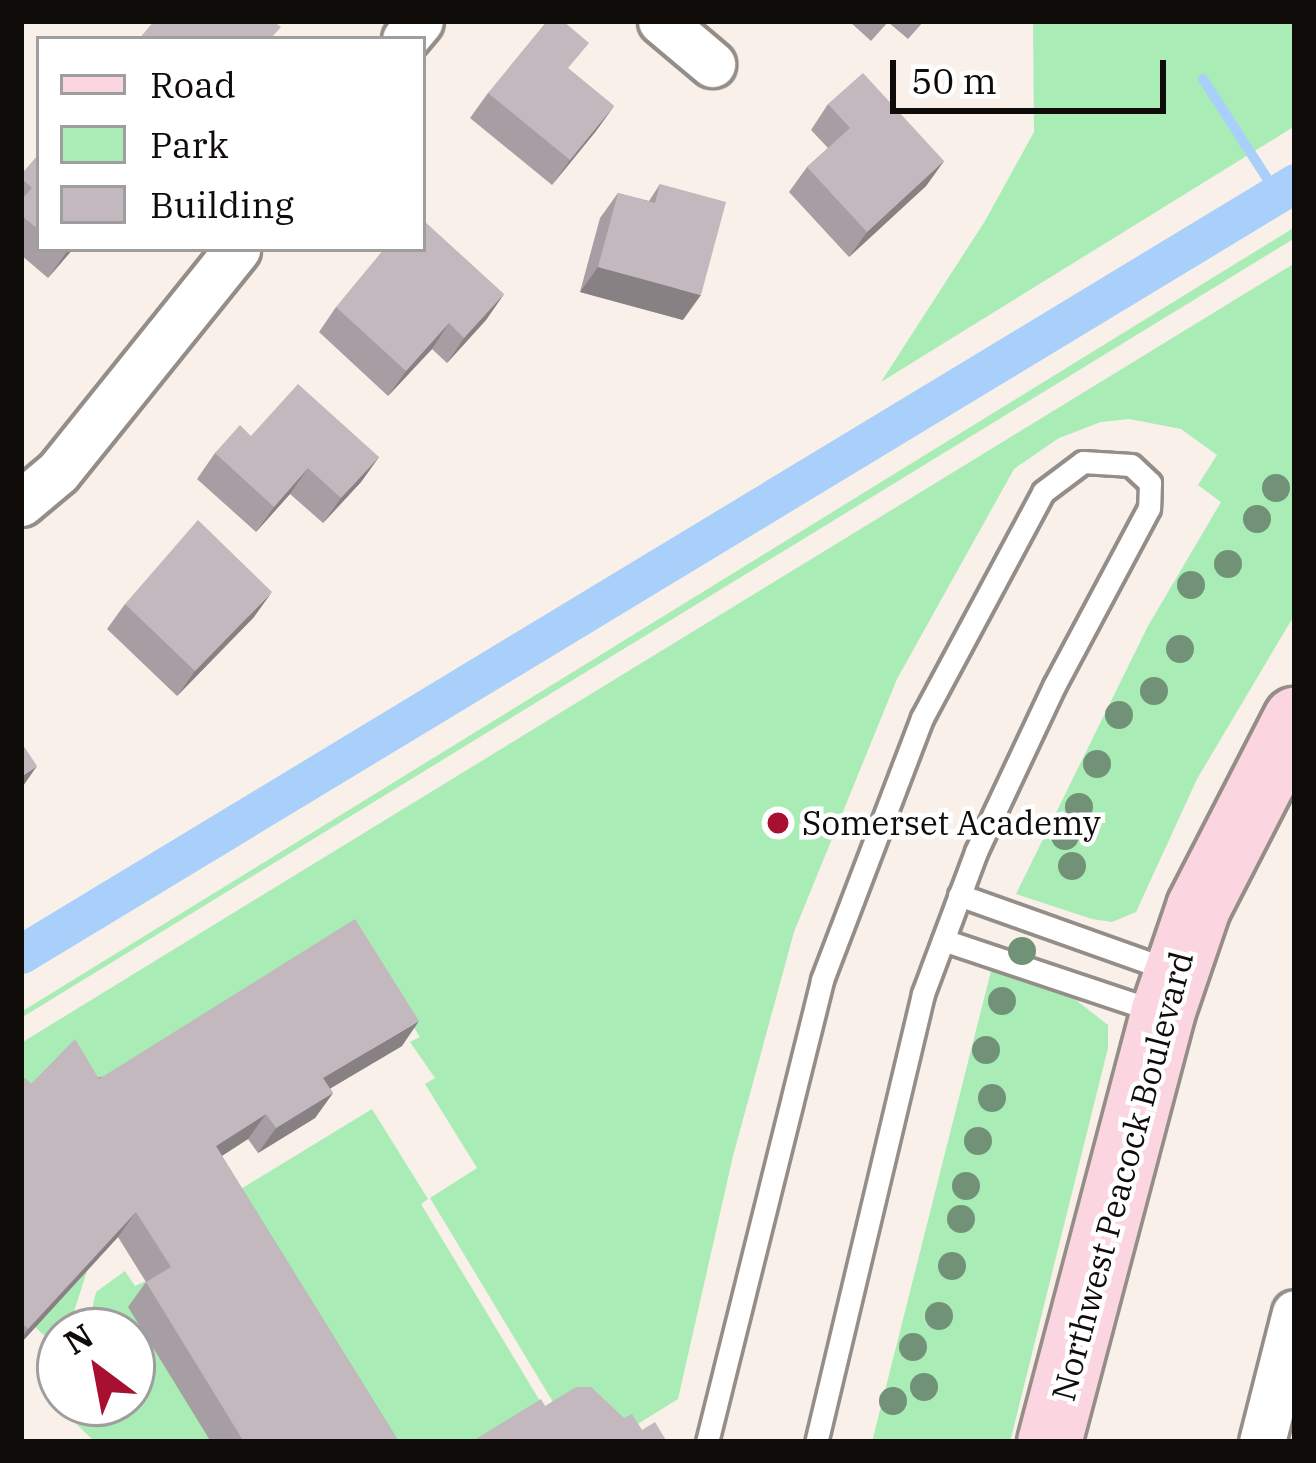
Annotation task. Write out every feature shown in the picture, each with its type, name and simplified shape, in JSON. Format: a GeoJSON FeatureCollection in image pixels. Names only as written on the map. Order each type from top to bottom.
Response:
{"type":"FeatureCollection","features":[{"type":"Feature","properties":{"kind":"street"},"geometry":{"type":"LineString","coordinates":[[661,21],[712,64]]}},
{"type":"Feature","properties":{"kind":"street"},"geometry":{"type":"LineString","coordinates":[[21,503],[58,472],[235,252]]}},
{"type":"Feature","properties":{"kind":"street","name":"Northwest Peacock Boulevard"},"geometry":{"type":"LineString","coordinates":[[1049,1442],[1169,993],[1198,908],[1295,718]]}},
{"type":"Feature","properties":{"kind":"street"},"geometry":{"type":"LineString","coordinates":[[1262,1442],[1292,1337]]}},
{"type":"Feature","properties":{"kind":"lane"},"geometry":{"type":"LineString","coordinates":[[706,1442],[822,980],[922,718],[1043,492],[1084,462],[1131,465],[1150,483],[1148,508],[1054,686],[959,895],[923,994],[816,1442]]}},
{"type":"Feature","properties":{"kind":"lane"},"geometry":{"type":"LineString","coordinates":[[959,895],[1169,993]]}},
{"type":"Feature","properties":{"kind":"lane"},"geometry":{"type":"LineString","coordinates":[[943,940],[1169,993]]}},
{"type":"Feature","properties":{"kind":"green space"},"geometry":{"type":"Polygon","coordinates":[[[1033,21],[1295,21],[1295,126],[881,382],[985,221],[1034,132],[1033,21]]]}},
{"type":"Feature","properties":{"kind":"green space"},"geometry":{"type":"Polygon","coordinates":[[[1295,227],[1295,238],[21,1018],[21,1012],[1295,227]]]}},
{"type":"Feature","properties":{"kind":"green space"},"geometry":{"type":"Polygon","coordinates":[[[1295,263],[1295,614],[1197,779],[1136,912],[1112,922],[1092,919],[1016,894],[1148,626],[1221,502],[1198,485],[1217,455],[1181,429],[1129,419],[1101,422],[1059,438],[1014,469],[897,679],[794,932],[733,1156],[678,1399],[609,1442],[559,1412],[430,1198],[477,1168],[425,1084],[435,1078],[410,1042],[420,1037],[354,933],[128,1075],[21,1102],[21,1043],[1295,263]]]}},
{"type":"Feature","properties":{"kind":"green space"},"geometry":{"type":"Polygon","coordinates":[[[992,967],[1076,1000],[1108,1025],[1108,1048],[1010,1442],[872,1442],[992,967]]]}},
{"type":"Feature","properties":{"kind":"green space"},"geometry":{"type":"Polygon","coordinates":[[[372,1109],[428,1199],[421,1204],[540,1401],[472,1442],[365,1442],[218,1203],[372,1109]]]}},
{"type":"Feature","properties":{"kind":"green space"},"geometry":{"type":"Polygon","coordinates":[[[87,1271],[75,1307],[52,1307],[87,1271]]]}},
{"type":"Feature","properties":{"kind":"green space"},"geometry":{"type":"Polygon","coordinates":[[[125,1271],[135,1286],[146,1281],[211,1442],[95,1442],[79,1427],[156,1427],[156,1307],[93,1307],[96,1292],[125,1271]]]}},
{"type":"Feature","properties":{"kind":"building"},"geometry":{"type":"Polygon","coordinates":[[[154,21],[273,21],[281,27],[273,36],[142,36],[154,21]]]}},
{"type":"Feature","properties":{"kind":"building"},"geometry":{"type":"Polygon","coordinates":[[[547,21],[563,21],[589,43],[568,68],[614,106],[570,160],[488,93],[547,21]]]}},
{"type":"Feature","properties":{"kind":"building"},"geometry":{"type":"Polygon","coordinates":[[[863,73],[944,161],[867,232],[807,167],[850,128],[828,104],[863,73]]]}},
{"type":"Feature","properties":{"kind":"building"},"geometry":{"type":"Polygon","coordinates":[[[36,158],[36,228],[21,215],[21,200],[32,188],[21,175],[36,158]]]}},
{"type":"Feature","properties":{"kind":"building"},"geometry":{"type":"Polygon","coordinates":[[[660,184],[726,202],[701,295],[598,267],[618,193],[655,203],[660,184]]]}},
{"type":"Feature","properties":{"kind":"building"},"geometry":{"type":"Polygon","coordinates":[[[426,223],[504,294],[464,338],[449,323],[406,371],[336,307],[382,252],[426,252],[426,223]]]}},
{"type":"Feature","properties":{"kind":"building"},"geometry":{"type":"Polygon","coordinates":[[[298,384],[379,457],[341,498],[308,468],[274,507],[215,453],[240,425],[251,436],[298,384]]]}},
{"type":"Feature","properties":{"kind":"building"},"geometry":{"type":"Polygon","coordinates":[[[198,520],[272,592],[195,671],[125,604],[198,520]]]}},
{"type":"Feature","properties":{"kind":"building"},"geometry":{"type":"Polygon","coordinates":[[[21,742],[37,766],[21,777],[21,742]]]}},
{"type":"Feature","properties":{"kind":"building"},"geometry":{"type":"Polygon","coordinates":[[[355,919],[419,1021],[323,1078],[333,1093],[276,1128],[266,1114],[216,1146],[399,1442],[244,1442],[146,1282],[171,1267],[136,1212],[48,1307],[36,1307],[36,1320],[28,1329],[21,1322],[21,1075],[31,1084],[75,1039],[99,1079],[355,919]]]}},
{"type":"Feature","properties":{"kind":"building"},"geometry":{"type":"Polygon","coordinates":[[[576,1387],[591,1387],[624,1418],[632,1414],[642,1430],[655,1422],[667,1442],[471,1442],[541,1399],[545,1406],[576,1387]]]}},
{"type":"Feature","properties":{"kind":"waterway"},"geometry":{"type":"LineString","coordinates":[[1203,79],[1277,194]]}},
{"type":"Feature","properties":{"kind":"waterway"},"geometry":{"type":"LineString","coordinates":[[21,954],[1295,183]]}},
{"type":"Feature","properties":{"kind":"place","name":"Somerset Academy"},"geometry":{"type":"Point","coordinates":[778,823]}}]}
